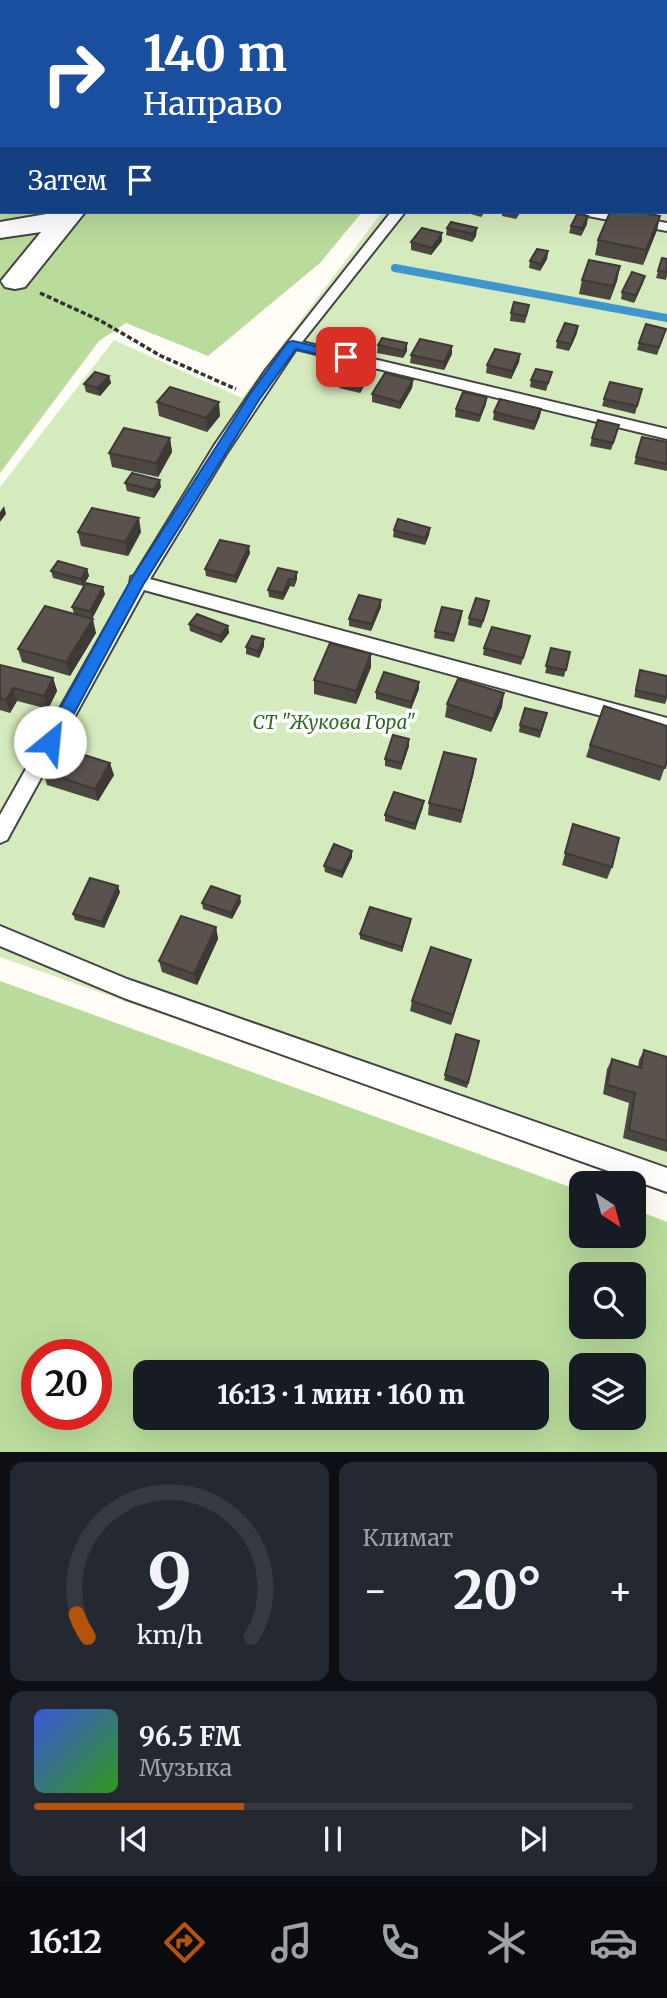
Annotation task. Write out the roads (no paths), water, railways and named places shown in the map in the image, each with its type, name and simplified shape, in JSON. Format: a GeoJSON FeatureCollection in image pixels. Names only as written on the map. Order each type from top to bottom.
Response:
{"type":"FeatureCollection","features":[{"type":"Feature","properties":{"kind":"street"},"geometry":{"type":"LineString","coordinates":[[0,230],[68,216]]}},
{"type":"Feature","properties":{"kind":"street"},"geometry":{"type":"LineString","coordinates":[[15,281],[68,216]]}},
{"type":"Feature","properties":{"kind":"lane"},"geometry":{"type":"LineString","coordinates":[[0,834],[137,582],[254,397],[396,214]]}},
{"type":"Feature","properties":{"kind":"lane"},"geometry":{"type":"LineString","coordinates":[[599,214],[667,227]]}},
{"type":"Feature","properties":{"kind":"lane"},"geometry":{"type":"LineString","coordinates":[[293,344],[667,434]]}},
{"type":"Feature","properties":{"kind":"lane"},"geometry":{"type":"LineString","coordinates":[[137,582],[667,726]]}},
{"type":"Feature","properties":{"kind":"lane"},"geometry":{"type":"LineString","coordinates":[[0,936],[124,988],[667,1180]]}},
{"type":"Feature","properties":{"kind":"waterway"},"geometry":{"type":"LineString","coordinates":[[395,268],[667,318]]}},
{"type":"Feature","properties":{"kind":"park label","name":"СТ \"Жукова Гора\""},"geometry":{"type":"Point","coordinates":[334,722]}}]}
